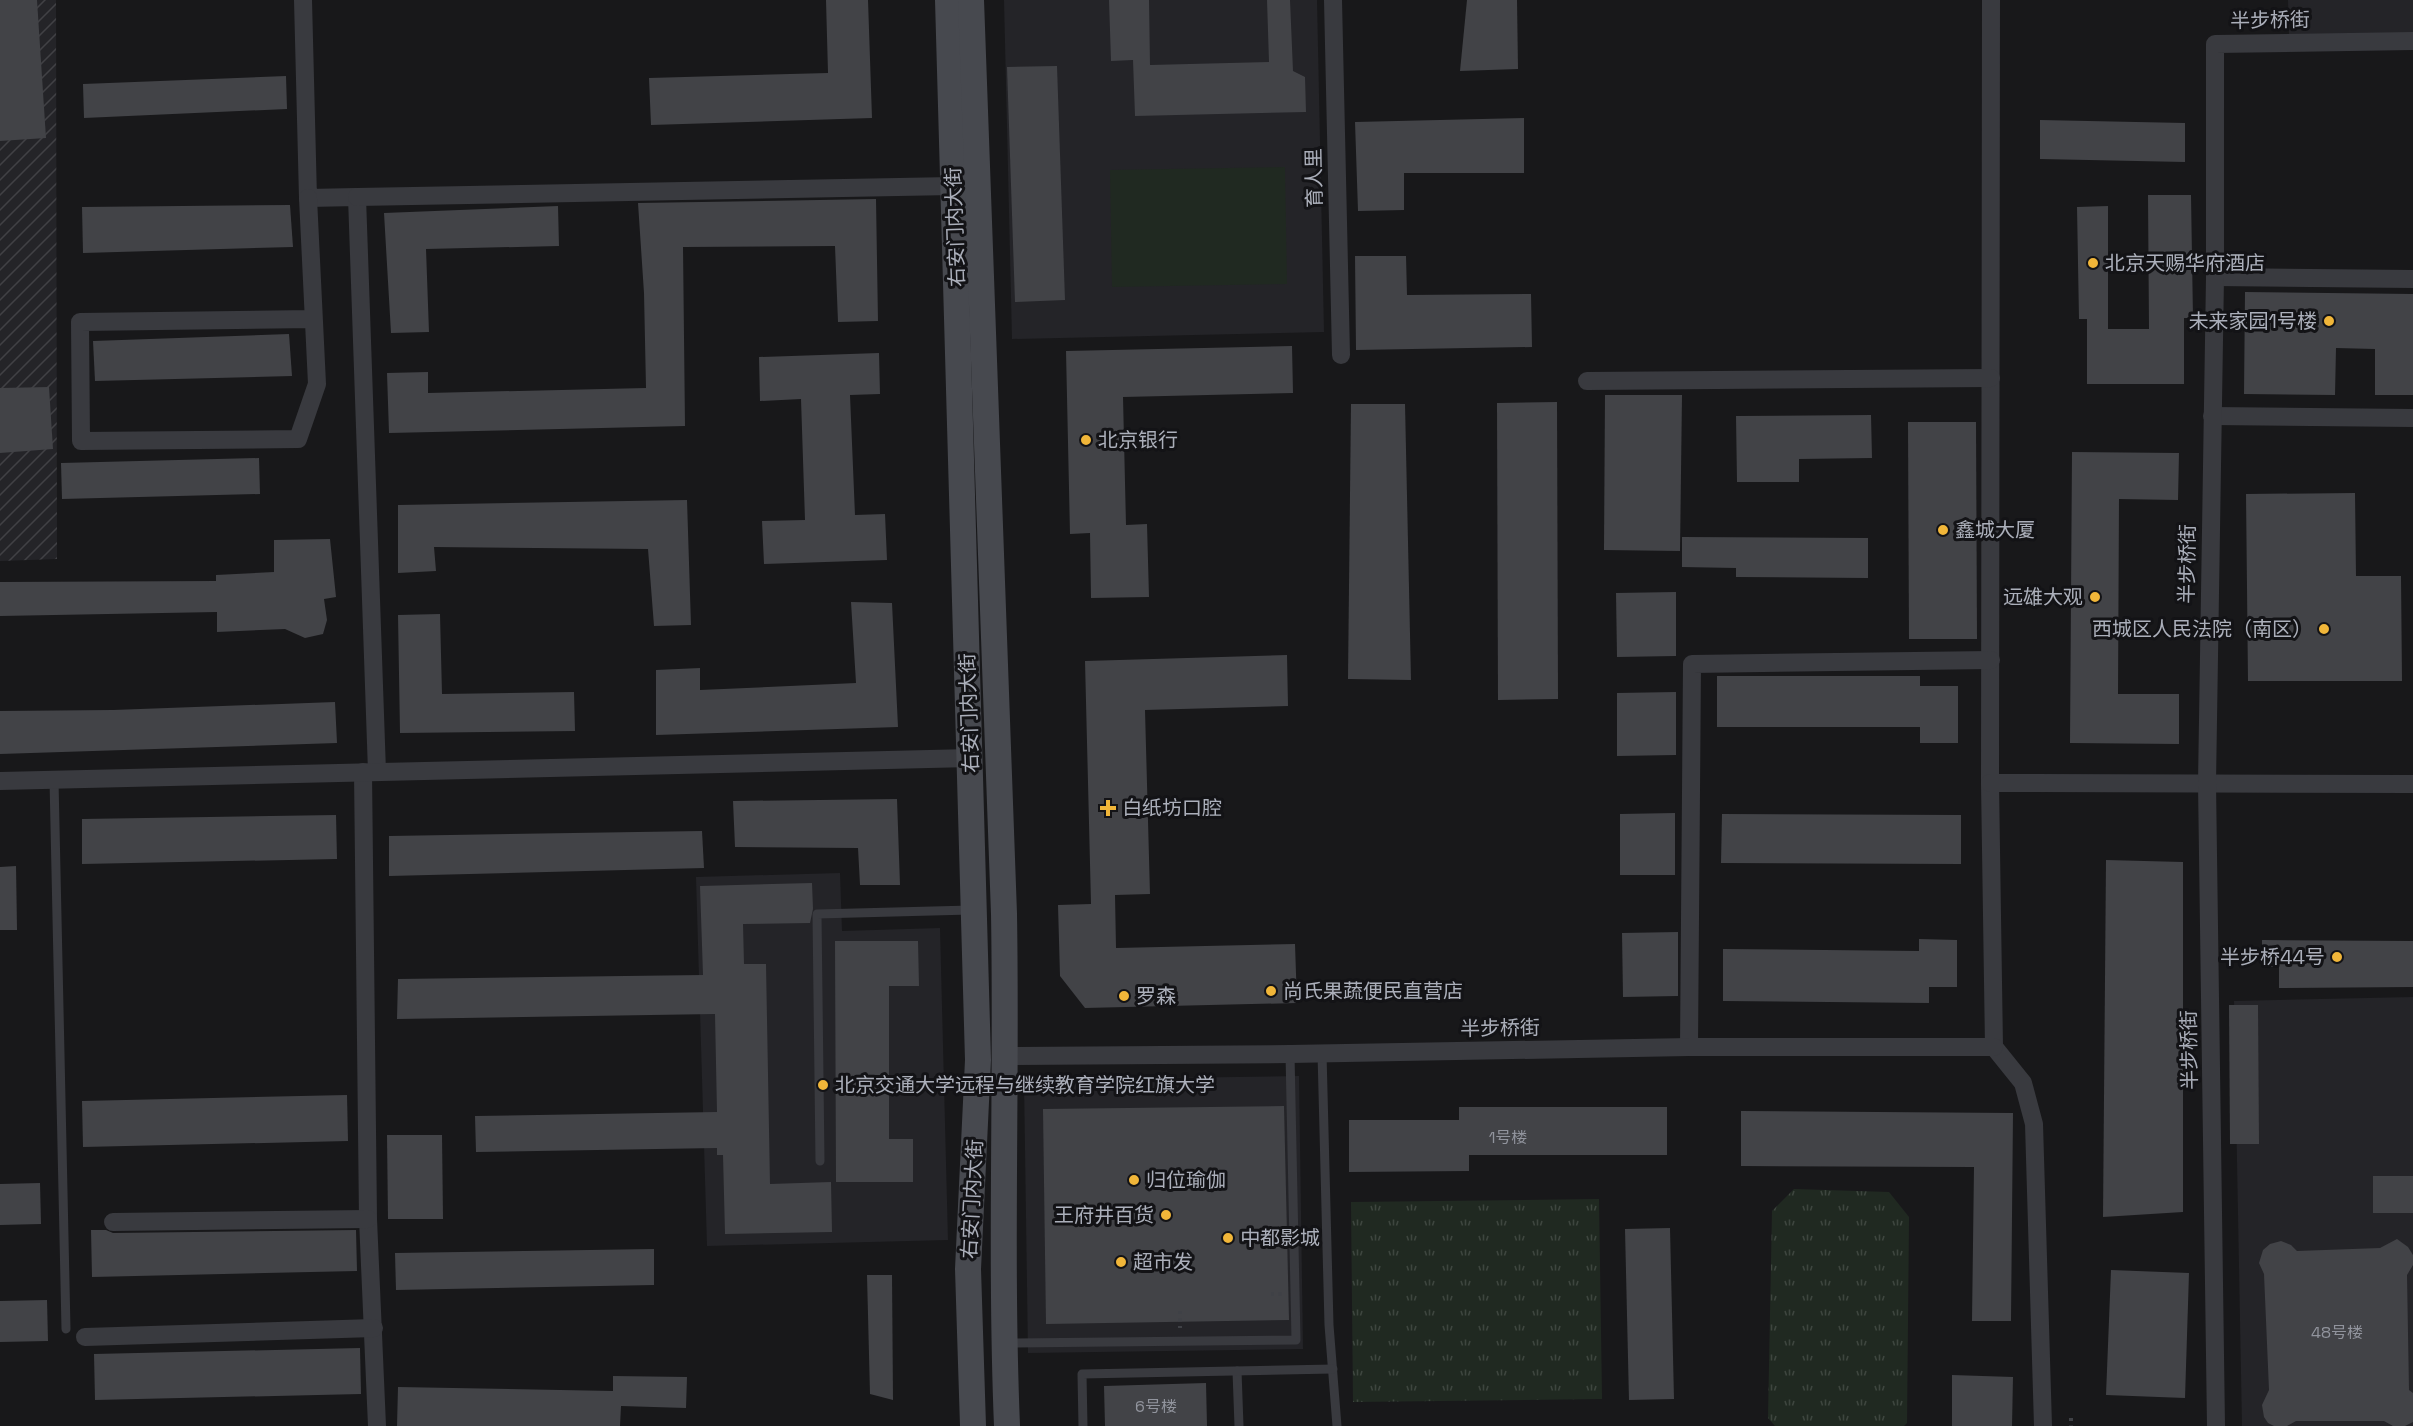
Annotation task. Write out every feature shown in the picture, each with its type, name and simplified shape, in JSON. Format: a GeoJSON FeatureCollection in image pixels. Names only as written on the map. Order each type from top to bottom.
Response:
{"type":"FeatureCollection","features":[{"type":"Feature","properties":{"kind":"main road","name":"右安门内大街"},"geometry":{"type":"LineString","coordinates":[[948,0],[978,1060],[968,1269],[973,1426]]}},
{"type":"Feature","properties":{"kind":"main road","name":"右安门内大街"},"geometry":{"type":"LineString","coordinates":[[971,0],[1004,914],[1006,1056],[1004,1343],[1007,1426]]}},
{"type":"Feature","properties":{"kind":"street"},"geometry":{"type":"LineString","coordinates":[[303,0],[308,198],[317,384],[298,439],[81,441],[80,322],[313,319]]}},
{"type":"Feature","properties":{"kind":"street","name":"育人里"},"geometry":{"type":"LineString","coordinates":[[1333,0],[1341,355]]}},
{"type":"Feature","properties":{"kind":"street"},"geometry":{"type":"LineString","coordinates":[[1991,0],[1990,783],[1994,1047],[2023,1083],[2034,1124],[2043,1426]]}},
{"type":"Feature","properties":{"kind":"street","name":"半步桥街"},"geometry":{"type":"LineString","coordinates":[[2216,1426],[2207,783],[2215,277],[2215,44],[2413,41]]}},
{"type":"Feature","properties":{"kind":"street"},"geometry":{"type":"LineString","coordinates":[[308,198],[953,186]]}},
{"type":"Feature","properties":{"kind":"street"},"geometry":{"type":"LineString","coordinates":[[357,197],[370,772],[368,1219],[378,1426]]}},
{"type":"Feature","properties":{"kind":"street"},"geometry":{"type":"LineString","coordinates":[[2215,277],[2413,279]]}},
{"type":"Feature","properties":{"kind":"street"},"geometry":{"type":"LineString","coordinates":[[1587,381],[1990,378]]}},
{"type":"Feature","properties":{"kind":"street"},"geometry":{"type":"LineString","coordinates":[[2212,416],[2413,418]]}},
{"type":"Feature","properties":{"kind":"street"},"geometry":{"type":"LineString","coordinates":[[1689,1047],[1692,664],[1991,660]]}},
{"type":"Feature","properties":{"kind":"street"},"geometry":{"type":"LineString","coordinates":[[0,781],[971,758]]}},
{"type":"Feature","properties":{"kind":"street"},"geometry":{"type":"LineString","coordinates":[[1990,783],[2413,784]]}},
{"type":"Feature","properties":{"kind":"street","name":"半步桥街"},"geometry":{"type":"LineString","coordinates":[[1006,1056],[1689,1047],[1994,1047]]}},
{"type":"Feature","properties":{"kind":"street"},"geometry":{"type":"LineString","coordinates":[[113,1222],[368,1219]]}},
{"type":"Feature","properties":{"kind":"street"},"geometry":{"type":"LineString","coordinates":[[86,1337],[374,1328]]}},
{"type":"Feature","properties":{"kind":"lane"},"geometry":{"type":"LineString","coordinates":[[54,780],[66,1329]]}},
{"type":"Feature","properties":{"kind":"lane"},"geometry":{"type":"LineString","coordinates":[[820,1161],[817,914],[973,910]]}},
{"type":"Feature","properties":{"kind":"lane"},"geometry":{"type":"LineString","coordinates":[[1322,1053],[1329,1325],[1337,1426]]}},
{"type":"Feature","properties":{"kind":"lane"},"geometry":{"type":"LineString","coordinates":[[1004,1343],[1296,1340],[1290,1054]]}},
{"type":"Feature","properties":{"kind":"lane"},"geometry":{"type":"LineString","coordinates":[[1083,1426],[1082,1374],[1333,1369]]}},
{"type":"Feature","properties":{"kind":"lane"},"geometry":{"type":"LineString","coordinates":[[1237,1371],[1239,1426]]}},
{"type":"Feature","properties":{"kind":"path"},"geometry":{"type":"LineString","coordinates":[[2071,1418],[2071,1426]]}},
{"type":"Feature","properties":{"kind":"shaded area"},"geometry":{"type":"Polygon","coordinates":[[[0,0],[56,0],[57,559],[0,561],[0,0]]]}},
{"type":"Feature","properties":{"kind":"shaded area"},"geometry":{"type":"Polygon","coordinates":[[[1004,0],[1317,0],[1324,332],[1012,339],[1004,0]]]}},
{"type":"Feature","properties":{"kind":"shaded area"},"geometry":{"type":"Polygon","coordinates":[[[2288,0],[2413,0],[2413,34],[2289,36],[2288,0]]]}},
{"type":"Feature","properties":{"kind":"shaded area","name":"北京交通大学远程与继续教育学院红旗大学"},"geometry":{"type":"Polygon","coordinates":[[[840,873],[842,931],[940,928],[948,1240],[707,1246],[696,877],[840,873]]]}},
{"type":"Feature","properties":{"kind":"shaded area"},"geometry":{"type":"Polygon","coordinates":[[[2413,997],[2413,1426],[2242,1426],[2234,1001],[2413,997]]]}},
{"type":"Feature","properties":{"kind":"shaded area","name":"王府井百货"},"geometry":{"type":"Polygon","coordinates":[[[1299,1076],[1303,1349],[1028,1353],[1024,1080],[1299,1076]]]}},
{"type":"Feature","properties":{"kind":"green space"},"geometry":{"type":"Polygon","coordinates":[[[1285,167],[1287,284],[1112,287],[1110,170],[1285,167]]]}},
{"type":"Feature","properties":{"kind":"green space"},"geometry":{"type":"Polygon","coordinates":[[[1794,1189],[1889,1192],[1909,1217],[1907,1423],[1904,1426],[1775,1426],[1768,1418],[1772,1211],[1794,1189]]]}},
{"type":"Feature","properties":{"kind":"green space"},"geometry":{"type":"Polygon","coordinates":[[[1599,1199],[1602,1399],[1353,1402],[1351,1202],[1599,1199]]]}},
{"type":"Feature","properties":{"kind":"building"},"geometry":{"type":"Polygon","coordinates":[[[0,0],[37,0],[46,138],[0,141],[0,0]]]}},
{"type":"Feature","properties":{"kind":"building"},"geometry":{"type":"Polygon","coordinates":[[[826,0],[868,0],[872,118],[651,125],[649,78],[828,73],[826,0]]]}},
{"type":"Feature","properties":{"kind":"building"},"geometry":{"type":"Polygon","coordinates":[[[1109,0],[1149,0],[1150,65],[1269,62],[1267,0],[1290,0],[1293,71],[1305,77],[1306,112],[1135,116],[1133,60],[1111,61],[1109,0]]]}},
{"type":"Feature","properties":{"kind":"building"},"geometry":{"type":"Polygon","coordinates":[[[1467,0],[1517,0],[1518,69],[1460,71],[1467,0]]]}},
{"type":"Feature","properties":{"kind":"building"},"geometry":{"type":"Polygon","coordinates":[[[1057,66],[1065,300],[1015,302],[1007,67],[1057,66]]]}},
{"type":"Feature","properties":{"kind":"building"},"geometry":{"type":"Polygon","coordinates":[[[286,76],[287,109],[84,118],[83,84],[286,76]]]}},
{"type":"Feature","properties":{"kind":"building"},"geometry":{"type":"Polygon","coordinates":[[[1524,118],[1524,173],[1404,173],[1404,210],[1358,211],[1355,122],[1524,118]]]}},
{"type":"Feature","properties":{"kind":"building"},"geometry":{"type":"Polygon","coordinates":[[[2040,120],[2185,123],[2185,162],[2040,159],[2040,120]]]}},
{"type":"Feature","properties":{"kind":"building"},"geometry":{"type":"Polygon","coordinates":[[[2148,195],[2191,195],[2193,318],[2184,318],[2184,384],[2087,384],[2087,319],[2079,319],[2077,207],[2108,206],[2108,329],[2149,329],[2148,195]]]}},
{"type":"Feature","properties":{"kind":"building"},"geometry":{"type":"Polygon","coordinates":[[[876,199],[878,321],[838,322],[835,246],[683,247],[685,426],[389,433],[387,373],[428,372],[428,393],[646,388],[644,293],[638,203],[876,199]]]}},
{"type":"Feature","properties":{"kind":"building"},"geometry":{"type":"Polygon","coordinates":[[[290,205],[293,247],[83,253],[82,207],[290,205]]]}},
{"type":"Feature","properties":{"kind":"building"},"geometry":{"type":"Polygon","coordinates":[[[558,206],[559,246],[426,249],[429,332],[391,333],[384,213],[558,206]]]}},
{"type":"Feature","properties":{"kind":"building"},"geometry":{"type":"Polygon","coordinates":[[[1355,256],[1406,256],[1407,295],[1531,294],[1532,347],[1356,350],[1355,256]]]}},
{"type":"Feature","properties":{"kind":"building","name":"未来家园1号楼"},"geometry":{"type":"Polygon","coordinates":[[[2245,292],[2413,294],[2413,395],[2375,395],[2375,349],[2336,348],[2335,395],[2244,394],[2245,292]]]}},
{"type":"Feature","properties":{"kind":"building"},"geometry":{"type":"Polygon","coordinates":[[[289,334],[292,376],[95,381],[93,341],[289,334]]]}},
{"type":"Feature","properties":{"kind":"building"},"geometry":{"type":"Polygon","coordinates":[[[1292,346],[1293,393],[1123,397],[1126,525],[1147,524],[1149,597],[1091,598],[1090,533],[1070,534],[1066,351],[1292,346]]]}},
{"type":"Feature","properties":{"kind":"building"},"geometry":{"type":"Polygon","coordinates":[[[879,353],[880,394],[850,395],[855,515],[885,514],[887,560],[764,564],[762,521],[805,520],[801,399],[760,401],[759,357],[879,353]]]}},
{"type":"Feature","properties":{"kind":"building"},"geometry":{"type":"Polygon","coordinates":[[[49,387],[53,449],[0,453],[0,388],[49,387]]]}},
{"type":"Feature","properties":{"kind":"building"},"geometry":{"type":"Polygon","coordinates":[[[1605,395],[1682,395],[1680,551],[1604,550],[1605,395]]]}},
{"type":"Feature","properties":{"kind":"building"},"geometry":{"type":"Polygon","coordinates":[[[1557,402],[1558,699],[1498,700],[1497,403],[1557,402]]]}},
{"type":"Feature","properties":{"kind":"building"},"geometry":{"type":"Polygon","coordinates":[[[1351,404],[1405,404],[1411,680],[1348,679],[1351,404]]]}},
{"type":"Feature","properties":{"kind":"building"},"geometry":{"type":"Polygon","coordinates":[[[1871,415],[1872,458],[1799,459],[1799,482],[1737,482],[1736,416],[1871,415]]]}},
{"type":"Feature","properties":{"kind":"building","name":"鑫城大厦"},"geometry":{"type":"Polygon","coordinates":[[[1908,422],[1976,422],[1977,639],[1909,639],[1908,422]]]}},
{"type":"Feature","properties":{"kind":"building","name":"远雄大观"},"geometry":{"type":"Polygon","coordinates":[[[2072,452],[2179,453],[2178,500],[2119,499],[2118,694],[2179,694],[2179,744],[2070,743],[2072,452]]]}},
{"type":"Feature","properties":{"kind":"building"},"geometry":{"type":"Polygon","coordinates":[[[259,458],[260,494],[62,499],[61,463],[259,458]]]}},
{"type":"Feature","properties":{"kind":"building","name":"西城区人民法院（南区）"},"geometry":{"type":"Polygon","coordinates":[[[2355,493],[2356,576],[2401,576],[2402,681],[2248,681],[2246,494],[2355,493]]]}},
{"type":"Feature","properties":{"kind":"building"},"geometry":{"type":"Polygon","coordinates":[[[687,500],[691,625],[654,626],[648,549],[434,547],[436,571],[398,573],[398,505],[687,500]]]}},
{"type":"Feature","properties":{"kind":"building"},"geometry":{"type":"Polygon","coordinates":[[[1682,537],[1868,538],[1868,578],[1736,577],[1736,568],[1682,567],[1682,537]]]}},
{"type":"Feature","properties":{"kind":"building"},"geometry":{"type":"Polygon","coordinates":[[[330,539],[336,597],[324,599],[327,620],[323,634],[305,638],[285,629],[217,632],[217,612],[0,616],[0,582],[216,581],[216,575],[274,572],[274,540],[330,539]]]}},
{"type":"Feature","properties":{"kind":"building"},"geometry":{"type":"Polygon","coordinates":[[[1676,592],[1676,656],[1617,657],[1616,593],[1676,592]]]}},
{"type":"Feature","properties":{"kind":"building"},"geometry":{"type":"Polygon","coordinates":[[[851,602],[892,603],[898,727],[656,735],[656,670],[700,668],[700,690],[856,683],[851,602]]]}},
{"type":"Feature","properties":{"kind":"building"},"geometry":{"type":"Polygon","coordinates":[[[440,614],[442,694],[574,692],[575,731],[400,733],[398,615],[440,614]]]}},
{"type":"Feature","properties":{"kind":"building"},"geometry":{"type":"Polygon","coordinates":[[[1287,655],[1288,706],[1145,710],[1150,894],[1115,895],[1116,948],[1295,944],[1297,1003],[1085,1008],[1060,976],[1058,905],[1091,904],[1085,661],[1287,655]]]}},
{"type":"Feature","properties":{"kind":"building"},"geometry":{"type":"Polygon","coordinates":[[[1717,676],[1920,676],[1920,686],[1958,686],[1958,743],[1920,743],[1920,727],[1717,727],[1717,676]]]}},
{"type":"Feature","properties":{"kind":"building"},"geometry":{"type":"Polygon","coordinates":[[[1676,692],[1676,755],[1617,756],[1617,693],[1676,692]]]}},
{"type":"Feature","properties":{"kind":"building"},"geometry":{"type":"Polygon","coordinates":[[[335,702],[337,743],[0,754],[0,711],[113,710],[335,702]]]}},
{"type":"Feature","properties":{"kind":"building"},"geometry":{"type":"Polygon","coordinates":[[[897,799],[900,885],[860,885],[858,848],[735,847],[733,801],[897,799]]]}},
{"type":"Feature","properties":{"kind":"building"},"geometry":{"type":"Polygon","coordinates":[[[1675,813],[1675,875],[1620,875],[1620,814],[1675,813]]]}},
{"type":"Feature","properties":{"kind":"building"},"geometry":{"type":"Polygon","coordinates":[[[1722,814],[1961,815],[1961,864],[1721,863],[1722,814]]]}},
{"type":"Feature","properties":{"kind":"building"},"geometry":{"type":"Polygon","coordinates":[[[336,815],[337,859],[82,864],[82,819],[336,815]]]}},
{"type":"Feature","properties":{"kind":"building"},"geometry":{"type":"Polygon","coordinates":[[[702,831],[704,868],[389,876],[389,836],[702,831]]]}},
{"type":"Feature","properties":{"kind":"building"},"geometry":{"type":"Polygon","coordinates":[[[2106,860],[2183,862],[2183,1212],[2103,1217],[2106,860]]]}},
{"type":"Feature","properties":{"kind":"building"},"geometry":{"type":"Polygon","coordinates":[[[16,866],[17,930],[0,930],[0,867],[16,866]]]}},
{"type":"Feature","properties":{"kind":"building"},"geometry":{"type":"Polygon","coordinates":[[[812,883],[813,909],[810,923],[743,924],[744,964],[766,964],[770,1184],[831,1182],[832,1232],[725,1234],[723,1155],[717,1155],[717,1148],[476,1152],[475,1116],[717,1112],[715,1014],[397,1019],[398,979],[703,975],[700,886],[812,883]]]}},
{"type":"Feature","properties":{"kind":"building"},"geometry":{"type":"Polygon","coordinates":[[[1678,932],[1678,996],[1623,997],[1622,933],[1678,932]]]}},
{"type":"Feature","properties":{"kind":"building"},"geometry":{"type":"Polygon","coordinates":[[[1919,939],[1957,940],[1957,987],[1929,987],[1929,1003],[1723,1001],[1723,949],[1919,951],[1919,939]]]}},
{"type":"Feature","properties":{"kind":"building","name":"半步桥44号"},"geometry":{"type":"Polygon","coordinates":[[[2262,940],[2413,941],[2413,987],[2279,988],[2279,967],[2262,967],[2262,940]]]}},
{"type":"Feature","properties":{"kind":"building"},"geometry":{"type":"Polygon","coordinates":[[[835,941],[918,941],[919,986],[889,986],[889,1139],[913,1139],[913,1182],[836,1182],[835,941]]]}},
{"type":"Feature","properties":{"kind":"building"},"geometry":{"type":"Polygon","coordinates":[[[2229,1005],[2258,1005],[2259,1144],[2230,1144],[2229,1005]]]}},
{"type":"Feature","properties":{"kind":"building"},"geometry":{"type":"Polygon","coordinates":[[[347,1095],[348,1141],[83,1147],[82,1101],[347,1095]]]}},
{"type":"Feature","properties":{"kind":"building","name":"王府井百货"},"geometry":{"type":"Polygon","coordinates":[[[1284,1106],[1289,1320],[1046,1324],[1043,1109],[1284,1106]]]}},
{"type":"Feature","properties":{"kind":"building"},"geometry":{"type":"Polygon","coordinates":[[[1459,1107],[1667,1107],[1667,1155],[1469,1155],[1469,1171],[1349,1172],[1349,1120],[1459,1120],[1459,1107]]]}},
{"type":"Feature","properties":{"kind":"building"},"geometry":{"type":"Polygon","coordinates":[[[1741,1111],[2013,1113],[2011,1321],[1972,1321],[1974,1167],[1741,1166],[1741,1111]]]}},
{"type":"Feature","properties":{"kind":"building"},"geometry":{"type":"Polygon","coordinates":[[[387,1135],[442,1135],[443,1219],[388,1219],[387,1135]]]}},
{"type":"Feature","properties":{"kind":"building"},"geometry":{"type":"Polygon","coordinates":[[[2373,1176],[2413,1176],[2413,1213],[2373,1213],[2373,1176]]]}},
{"type":"Feature","properties":{"kind":"building"},"geometry":{"type":"Polygon","coordinates":[[[40,1183],[41,1224],[0,1225],[0,1184],[40,1183]]]}},
{"type":"Feature","properties":{"kind":"building"},"geometry":{"type":"Polygon","coordinates":[[[1670,1228],[1674,1399],[1629,1400],[1625,1229],[1670,1228]]]}},
{"type":"Feature","properties":{"kind":"building"},"geometry":{"type":"Polygon","coordinates":[[[91,1230],[106,1230],[113,1233],[356,1230],[357,1271],[92,1277],[91,1230]]]}},
{"type":"Feature","properties":{"kind":"building"},"geometry":{"type":"Polygon","coordinates":[[[2397,1239],[2408,1247],[2413,1255],[2413,1265],[2407,1275],[2409,1390],[2413,1393],[2413,1422],[2405,1426],[2393,1426],[2384,1421],[2296,1421],[2287,1426],[2274,1426],[2268,1423],[2264,1417],[2262,1405],[2269,1390],[2264,1274],[2259,1263],[2263,1250],[2270,1244],[2281,1241],[2291,1245],[2297,1251],[2380,1248],[2397,1239]]]}},
{"type":"Feature","properties":{"kind":"building"},"geometry":{"type":"Polygon","coordinates":[[[654,1249],[654,1285],[396,1290],[395,1253],[654,1249]]]}},
{"type":"Feature","properties":{"kind":"building"},"geometry":{"type":"Polygon","coordinates":[[[2111,1270],[2189,1273],[2185,1398],[2106,1395],[2111,1270]]]}},
{"type":"Feature","properties":{"kind":"building"},"geometry":{"type":"Polygon","coordinates":[[[867,1275],[892,1275],[893,1400],[870,1394],[867,1275]]]}},
{"type":"Feature","properties":{"kind":"building"},"geometry":{"type":"Polygon","coordinates":[[[47,1300],[48,1341],[0,1342],[0,1301],[47,1300]]]}},
{"type":"Feature","properties":{"kind":"building"},"geometry":{"type":"Polygon","coordinates":[[[360,1348],[361,1394],[95,1400],[94,1354],[360,1348]]]}},
{"type":"Feature","properties":{"kind":"building"},"geometry":{"type":"Polygon","coordinates":[[[1952,1375],[2013,1377],[2012,1426],[1952,1426],[1952,1375]]]}},
{"type":"Feature","properties":{"kind":"building"},"geometry":{"type":"Polygon","coordinates":[[[613,1376],[687,1377],[686,1408],[621,1406],[620,1426],[397,1426],[398,1387],[613,1391],[613,1376]]]}},
{"type":"Feature","properties":{"kind":"building"},"geometry":{"type":"Polygon","coordinates":[[[1206,1383],[1207,1426],[1105,1426],[1104,1386],[1206,1383]]]}},
{"type":"Feature","properties":{"kind":"place","name":"北京天赐华府酒店"},"geometry":{"type":"Point","coordinates":[2093,263]}},
{"type":"Feature","properties":{"kind":"place","name":"未来家园1号楼"},"geometry":{"type":"Point","coordinates":[2329,321]}},
{"type":"Feature","properties":{"kind":"place","name":"北京银行"},"geometry":{"type":"Point","coordinates":[1086,440]}},
{"type":"Feature","properties":{"kind":"place","name":"鑫城大厦"},"geometry":{"type":"Point","coordinates":[1943,530]}},
{"type":"Feature","properties":{"kind":"place","name":"远雄大观"},"geometry":{"type":"Point","coordinates":[2095,597]}},
{"type":"Feature","properties":{"kind":"place","name":"西城区人民法院（南区）"},"geometry":{"type":"Point","coordinates":[2324,629]}},
{"type":"Feature","properties":{"kind":"place","name":"白纸坊口腔"},"geometry":{"type":"Point","coordinates":[1108,808]}},
{"type":"Feature","properties":{"kind":"place","name":"半步桥44号"},"geometry":{"type":"Point","coordinates":[2337,957]}},
{"type":"Feature","properties":{"kind":"place","name":"尚氏果蔬便民直营店"},"geometry":{"type":"Point","coordinates":[1271,991]}},
{"type":"Feature","properties":{"kind":"place","name":"罗森"},"geometry":{"type":"Point","coordinates":[1124,996]}},
{"type":"Feature","properties":{"kind":"place","name":"北京交通大学远程与继续教育学院红旗大学"},"geometry":{"type":"Point","coordinates":[823,1085]}},
{"type":"Feature","properties":{"kind":"place","name":"归位瑜伽"},"geometry":{"type":"Point","coordinates":[1134,1180]}},
{"type":"Feature","properties":{"kind":"place","name":"王府井百货"},"geometry":{"type":"Point","coordinates":[1166,1215]}},
{"type":"Feature","properties":{"kind":"place","name":"中都影城"},"geometry":{"type":"Point","coordinates":[1228,1238]}},
{"type":"Feature","properties":{"kind":"place","name":"超市发"},"geometry":{"type":"Point","coordinates":[1121,1262]}}]}
